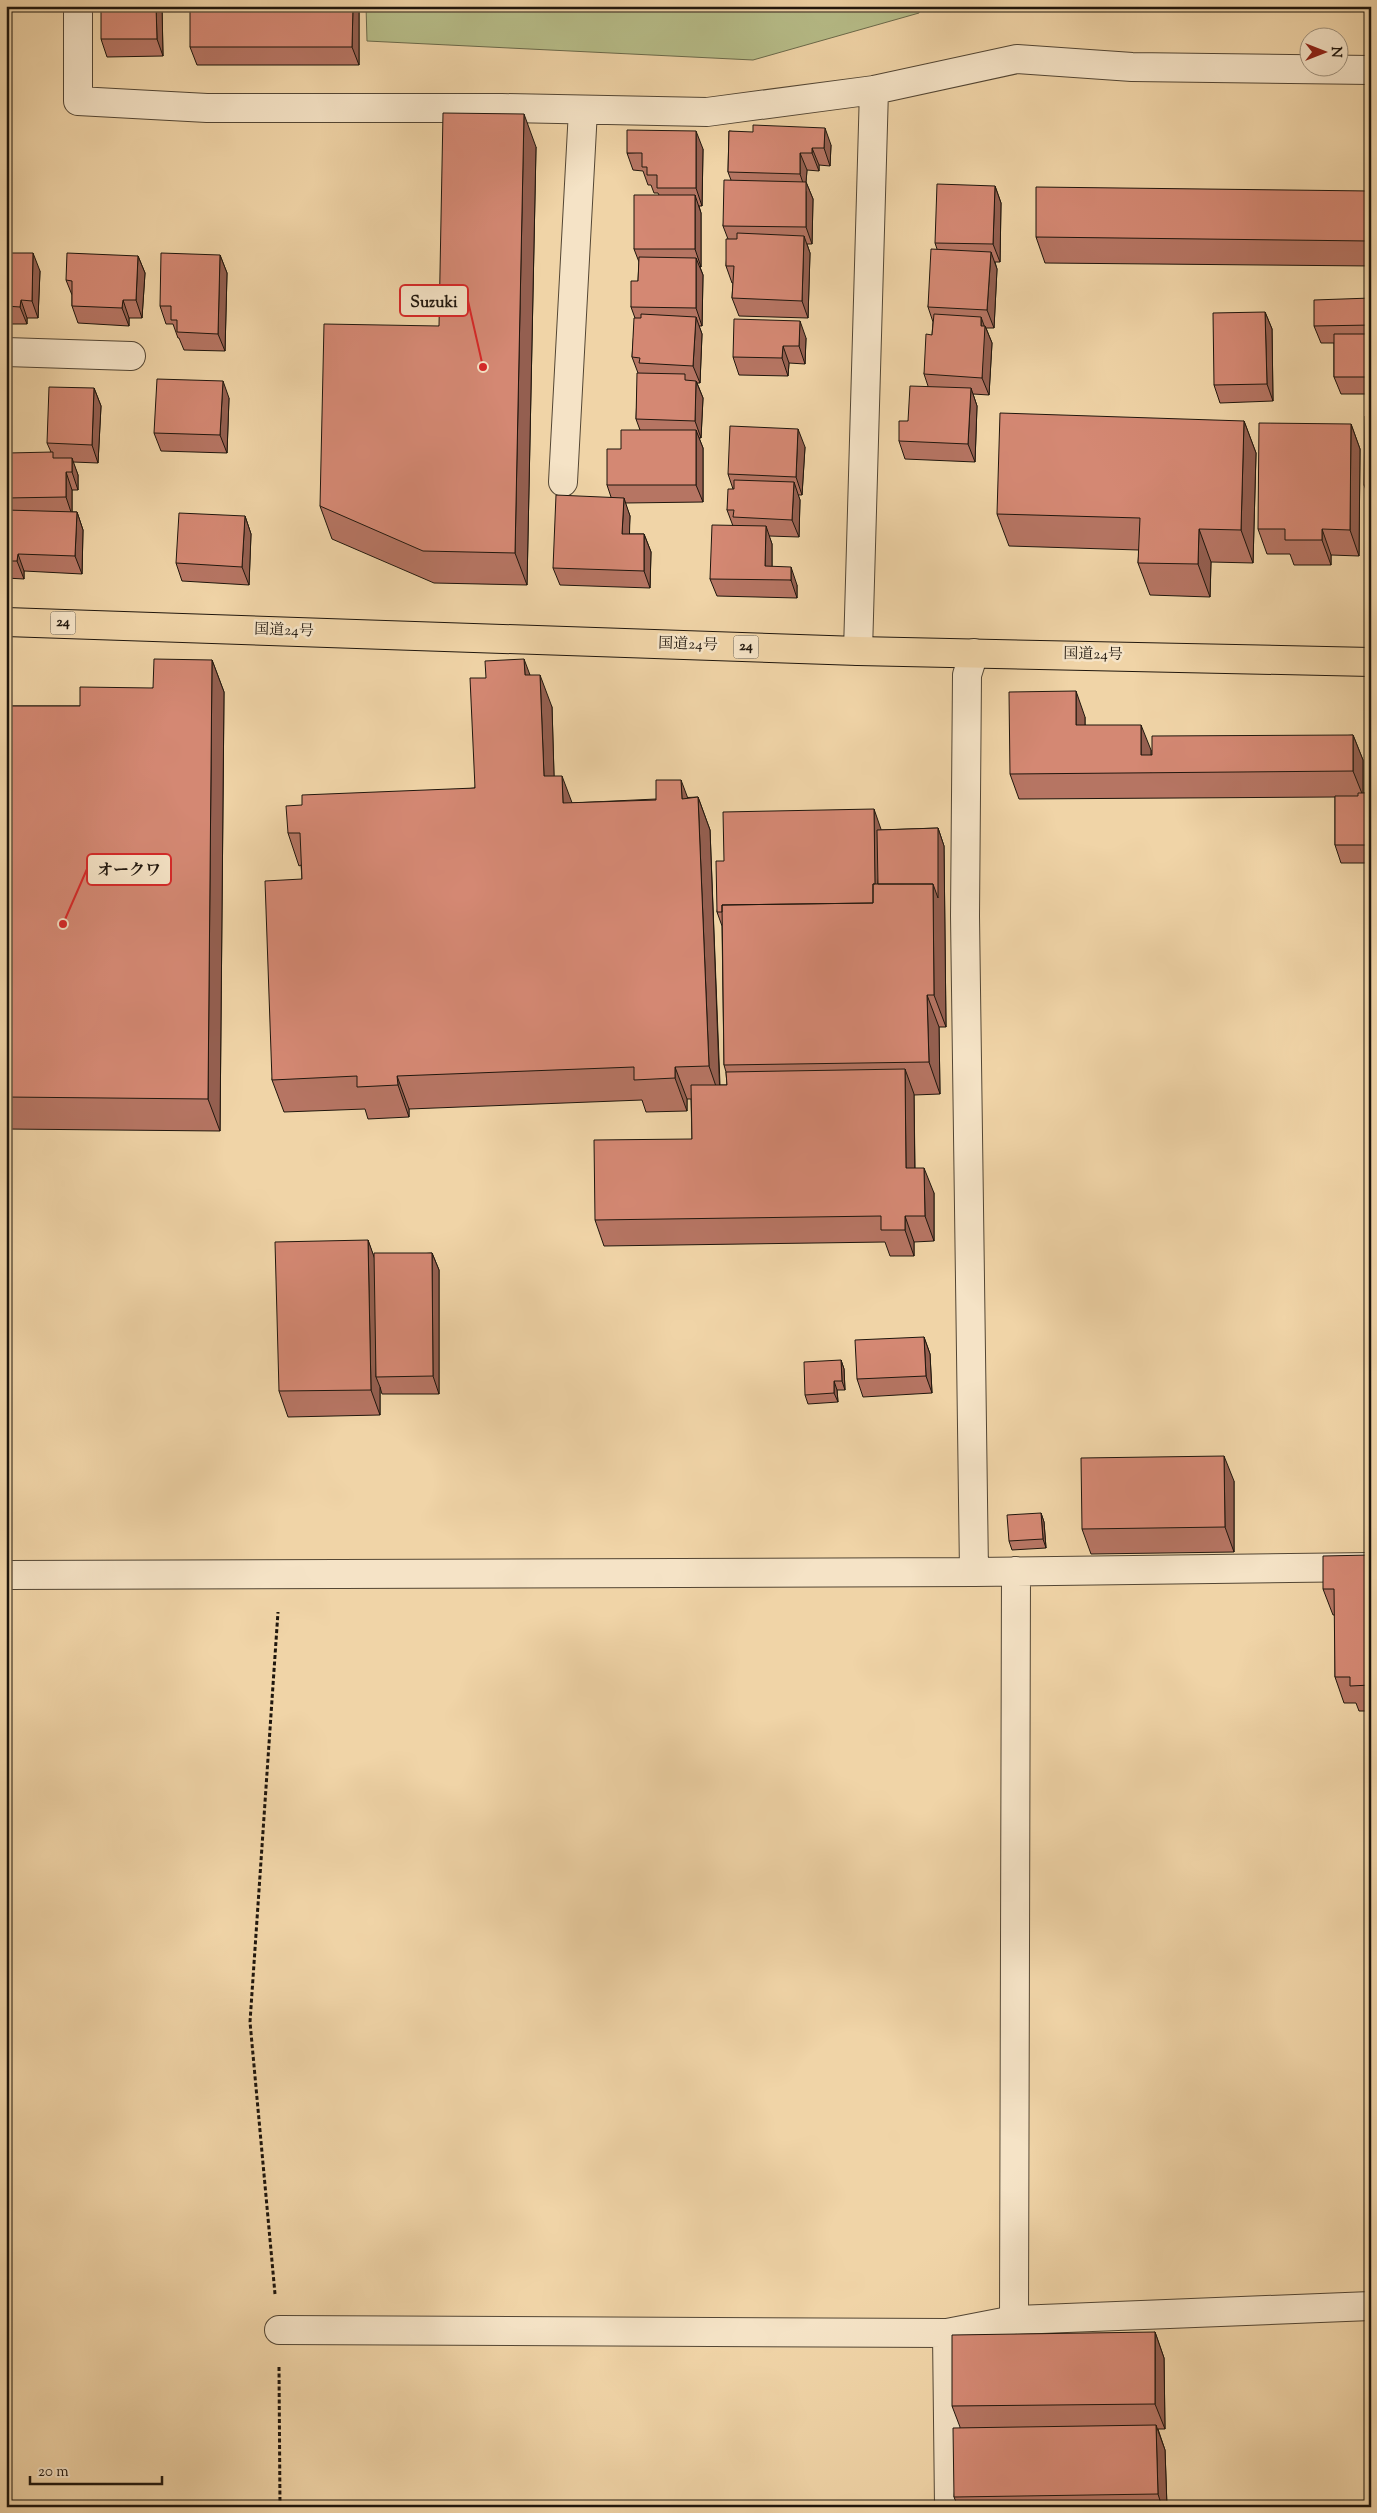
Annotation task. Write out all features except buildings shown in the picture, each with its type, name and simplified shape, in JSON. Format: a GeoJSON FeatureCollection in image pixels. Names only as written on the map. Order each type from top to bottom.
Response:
{"type":"FeatureCollection","features":[{"type":"Feature","properties":{"kind":"highway","name":"国道24号"},"geometry":{"type":"LineString","coordinates":[[6,622],[858,651],[1371,662]]}},
{"type":"Feature","properties":{"kind":"street"},"geometry":{"type":"LineString","coordinates":[[78,6],[78,101],[207,108],[707,112],[874,90],[1016,59],[1132,67],[1371,70]]}},
{"type":"Feature","properties":{"kind":"street"},"geometry":{"type":"LineString","coordinates":[[858,651],[874,90]]}},
{"type":"Feature","properties":{"kind":"street"},"geometry":{"type":"LineString","coordinates":[[563,482],[583,110]]}},
{"type":"Feature","properties":{"kind":"street"},"geometry":{"type":"LineString","coordinates":[[6,352],[131,356]]}},
{"type":"Feature","properties":{"kind":"street"},"geometry":{"type":"LineString","coordinates":[[974,653],[967,675],[965,906],[974,1572]]}},
{"type":"Feature","properties":{"kind":"street"},"geometry":{"type":"LineString","coordinates":[[6,1575],[974,1572],[1371,1567]]}},
{"type":"Feature","properties":{"kind":"street"},"geometry":{"type":"LineString","coordinates":[[1014,2320],[1016,1571]]}},
{"type":"Feature","properties":{"kind":"street"},"geometry":{"type":"LineString","coordinates":[[279,2330],[947,2333],[1014,2320],[1371,2306]]}},
{"type":"Feature","properties":{"kind":"street"},"geometry":{"type":"LineString","coordinates":[[947,2333],[949,2507]]}},
{"type":"Feature","properties":{"kind":"path"},"geometry":{"type":"LineString","coordinates":[[280,2507],[279,2330],[250,2022],[281,1574]]}},
{"type":"Feature","properties":{"kind":"green space"},"geometry":{"type":"Polygon","coordinates":[[[366,6],[920,6],[919,13],[753,60],[367,41],[366,6]]]}},
{"type":"Feature","properties":{"kind":"place","name":"Suzuki"},"geometry":{"type":"Point","coordinates":[483,367]}},
{"type":"Feature","properties":{"kind":"place","name":"オークワ"},"geometry":{"type":"Point","coordinates":[63,924]}}]}
